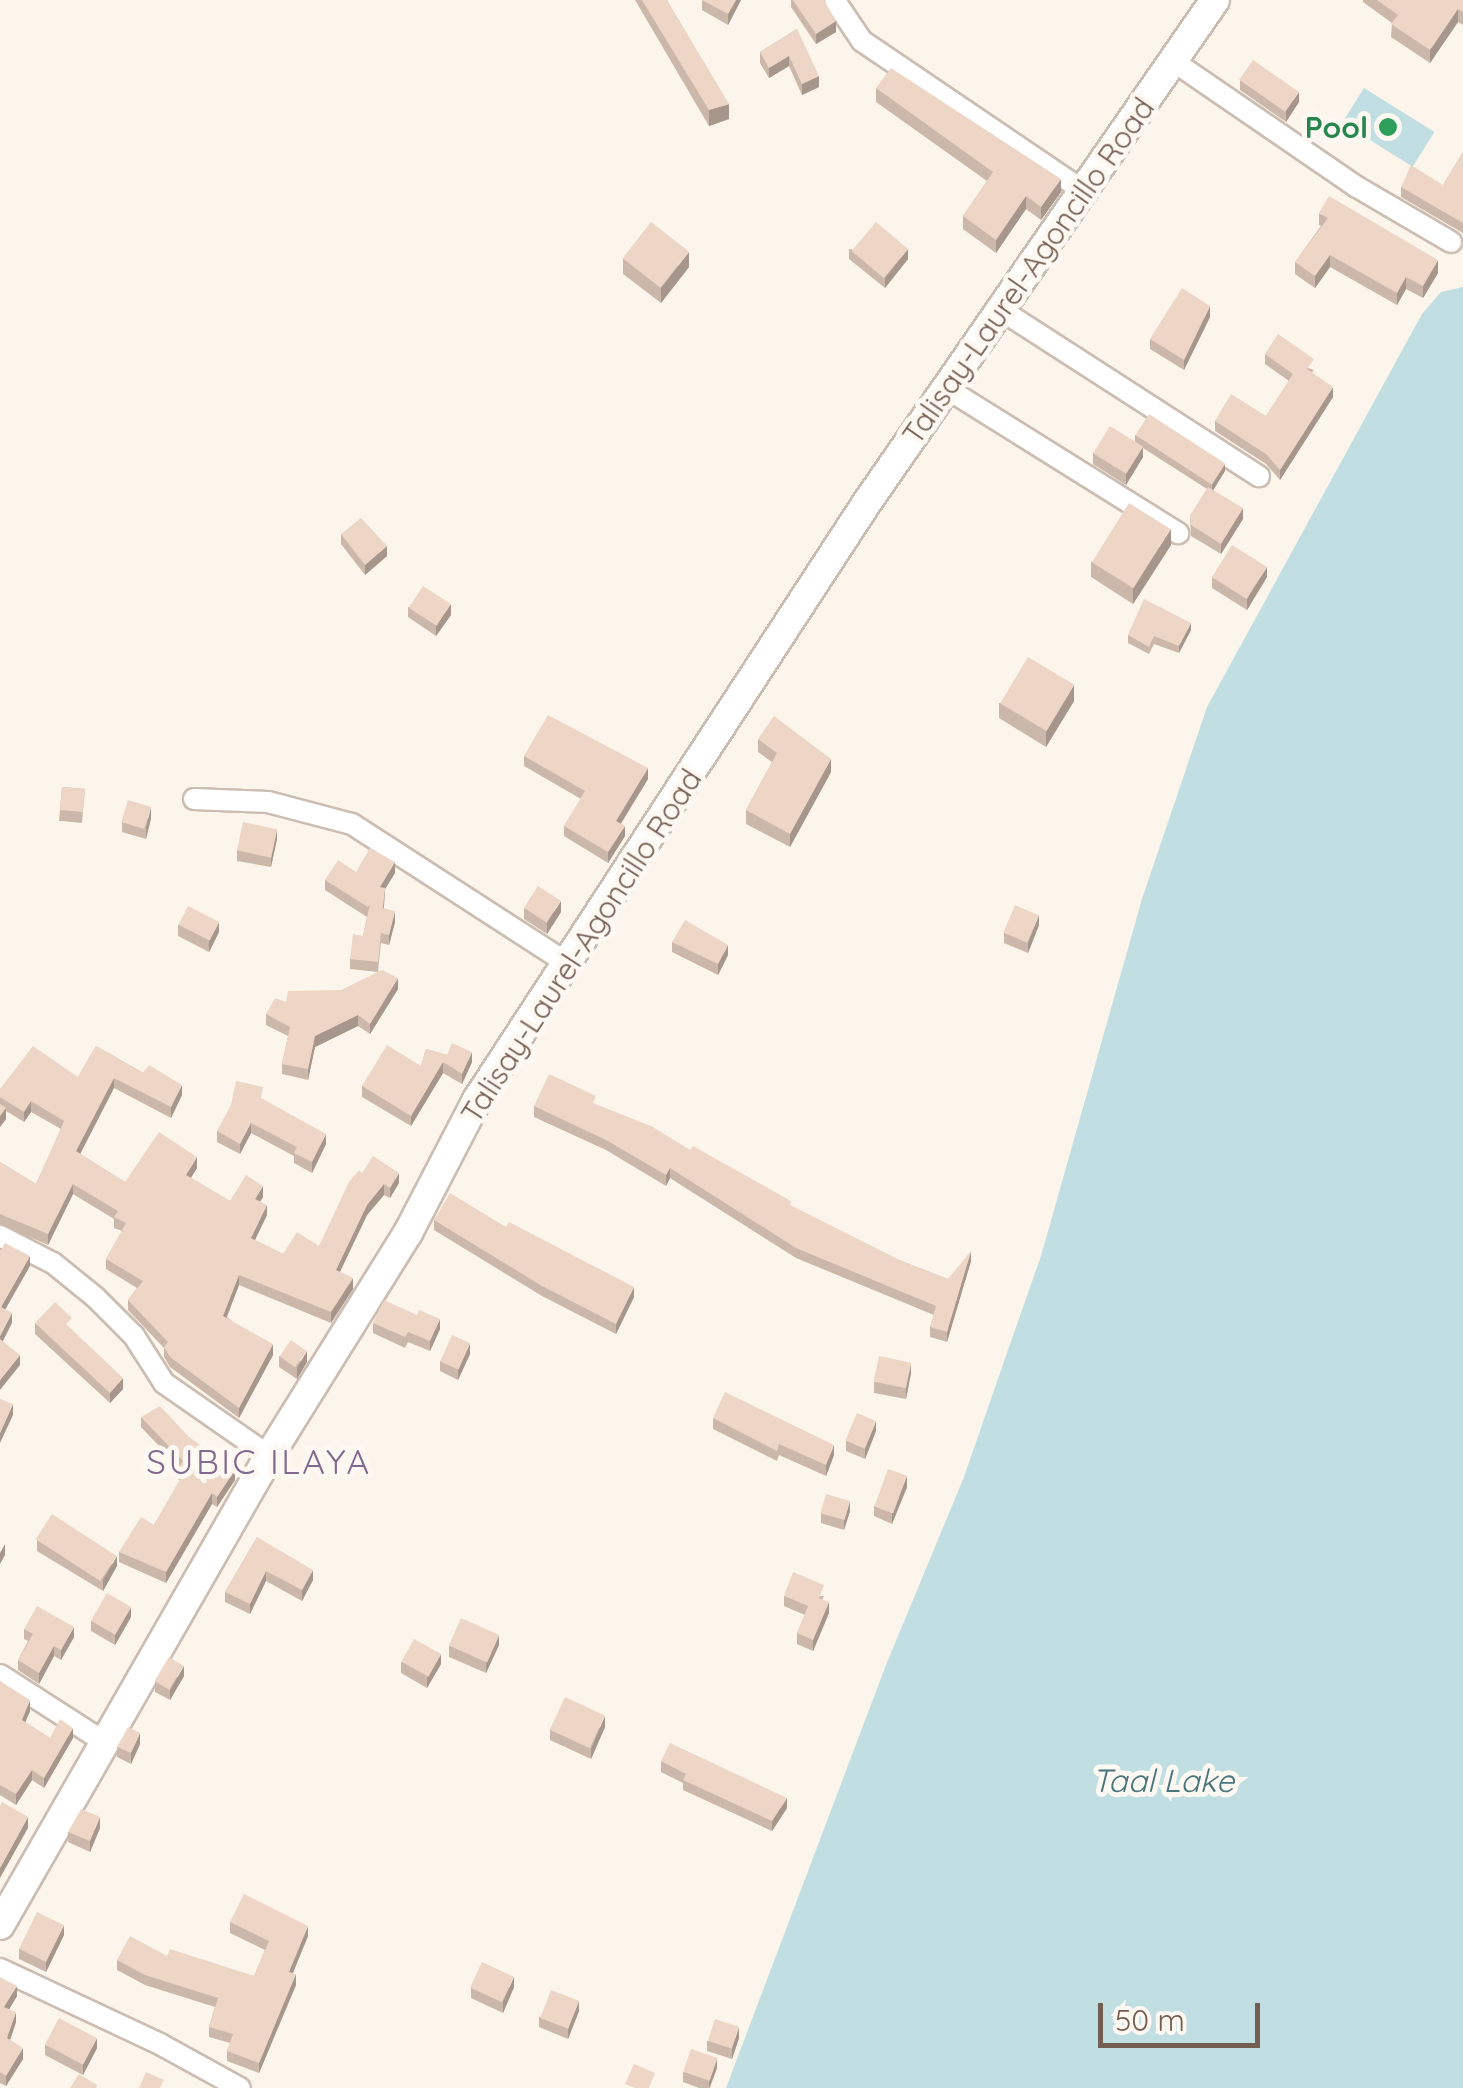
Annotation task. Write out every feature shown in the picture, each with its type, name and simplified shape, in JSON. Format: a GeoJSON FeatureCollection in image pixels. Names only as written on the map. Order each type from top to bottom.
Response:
{"type":"FeatureCollection","features":[{"type":"Feature","properties":{"kind":"main road","name":"Talisay-Laurel-Agoncillo Road"},"geometry":{"type":"LineString","coordinates":[[0,1926],[269,1456],[408,1233],[477,1100],[946,388],[1214,0]]}},
{"type":"Feature","properties":{"kind":"street"},"geometry":{"type":"LineString","coordinates":[[835,1],[862,40],[1082,190]]}},
{"type":"Feature","properties":{"kind":"street"},"geometry":{"type":"LineString","coordinates":[[1173,61],[1357,187],[1451,242]]}},
{"type":"Feature","properties":{"kind":"street"},"geometry":{"type":"LineString","coordinates":[[1001,310],[1260,476]]}},
{"type":"Feature","properties":{"kind":"street"},"geometry":{"type":"LineString","coordinates":[[946,388],[1178,533]]}},
{"type":"Feature","properties":{"kind":"street"},"geometry":{"type":"LineString","coordinates":[[194,799],[268,802],[352,824],[567,963]]}},
{"type":"Feature","properties":{"kind":"street"},"geometry":{"type":"LineString","coordinates":[[0,1236],[54,1263],[134,1336],[164,1383],[269,1456]]}},
{"type":"Feature","properties":{"kind":"street"},"geometry":{"type":"LineString","coordinates":[[0,1675],[106,1743]]}},
{"type":"Feature","properties":{"kind":"street"},"geometry":{"type":"LineString","coordinates":[[0,1968],[160,2044],[240,2088]]}},
{"type":"Feature","properties":{"kind":"water","name":"Pool"},"geometry":{"type":"Polygon","coordinates":[[[1364,88],[1434,132],[1413,167],[1342,123],[1364,88]]]}},
{"type":"Feature","properties":{"kind":"water","name":"Taal Lake"},"geometry":{"type":"Polygon","coordinates":[[[1463,287],[1463,2088],[726,2088],[886,1665],[964,1477],[1041,1256],[1142,899],[1207,707],[1422,314],[1441,292],[1463,287]]]}},
{"type":"Feature","properties":{"kind":"building"},"geometry":{"type":"Polygon","coordinates":[[[642,0],[667,0],[729,104],[709,110],[642,0]]]}},
{"type":"Feature","properties":{"kind":"building"},"geometry":{"type":"Polygon","coordinates":[[[702,0],[736,0],[728,14],[702,0]]]}},
{"type":"Feature","properties":{"kind":"building"},"geometry":{"type":"Polygon","coordinates":[[[793,0],[824,0],[836,21],[816,34],[793,0]]]}},
{"type":"Feature","properties":{"kind":"building"},"geometry":{"type":"Polygon","coordinates":[[[1377,0],[1463,0],[1463,12],[1458,9],[1430,50],[1391,24],[1398,15],[1377,0]]]}},
{"type":"Feature","properties":{"kind":"building"},"geometry":{"type":"Polygon","coordinates":[[[797,29],[819,76],[802,84],[789,56],[769,68],[760,52],[797,29]]]}},
{"type":"Feature","properties":{"kind":"building"},"geometry":{"type":"Polygon","coordinates":[[[1253,60],[1299,92],[1285,112],[1239,80],[1253,60]]]}},
{"type":"Feature","properties":{"kind":"building"},"geometry":{"type":"Polygon","coordinates":[[[891,68],[1061,179],[1041,207],[1026,196],[996,240],[963,216],[993,172],[876,88],[891,68]]]}},
{"type":"Feature","properties":{"kind":"building"},"geometry":{"type":"Polygon","coordinates":[[[1463,152],[1463,223],[1401,187],[1411,165],[1443,185],[1463,152]]]}},
{"type":"Feature","properties":{"kind":"building"},"geometry":{"type":"Polygon","coordinates":[[[1329,196],[1438,260],[1423,286],[1406,277],[1397,293],[1330,255],[1315,276],[1295,262],[1328,218],[1319,213],[1329,196]]]}},
{"type":"Feature","properties":{"kind":"building"},"geometry":{"type":"Polygon","coordinates":[[[651,222],[689,252],[661,288],[623,258],[651,222]]]}},
{"type":"Feature","properties":{"kind":"building"},"geometry":{"type":"Polygon","coordinates":[[[876,222],[908,249],[884,278],[852,251],[876,222]]]}},
{"type":"Feature","properties":{"kind":"building"},"geometry":{"type":"Polygon","coordinates":[[[1182,288],[1210,306],[1184,360],[1150,339],[1182,288]]]}},
{"type":"Feature","properties":{"kind":"building"},"geometry":{"type":"Polygon","coordinates":[[[1278,334],[1314,359],[1307,369],[1333,387],[1280,470],[1266,454],[1215,421],[1231,394],[1266,416],[1293,374],[1265,354],[1278,334]]]}},
{"type":"Feature","properties":{"kind":"building"},"geometry":{"type":"Polygon","coordinates":[[[1149,414],[1225,464],[1212,485],[1135,435],[1149,414]]]}},
{"type":"Feature","properties":{"kind":"building"},"geometry":{"type":"Polygon","coordinates":[[[1110,426],[1143,447],[1126,474],[1093,453],[1110,426]]]}},
{"type":"Feature","properties":{"kind":"building"},"geometry":{"type":"Polygon","coordinates":[[[1208,487],[1243,508],[1221,544],[1191,525],[1190,516],[1208,487]]]}},
{"type":"Feature","properties":{"kind":"building"},"geometry":{"type":"Polygon","coordinates":[[[1129,503],[1171,529],[1133,588],[1092,562],[1129,503]]]}},
{"type":"Feature","properties":{"kind":"building"},"geometry":{"type":"Polygon","coordinates":[[[361,518],[387,546],[365,565],[341,534],[361,518]]]}},
{"type":"Feature","properties":{"kind":"building"},"geometry":{"type":"Polygon","coordinates":[[[1232,545],[1267,567],[1247,599],[1212,577],[1232,545]]]}},
{"type":"Feature","properties":{"kind":"building"},"geometry":{"type":"Polygon","coordinates":[[[423,586],[451,604],[437,626],[409,608],[423,586]]]}},
{"type":"Feature","properties":{"kind":"building"},"geometry":{"type":"Polygon","coordinates":[[[1144,599],[1191,623],[1179,646],[1154,636],[1149,647],[1128,635],[1144,599]]]}},
{"type":"Feature","properties":{"kind":"building"},"geometry":{"type":"Polygon","coordinates":[[[1028,657],[1074,685],[1046,731],[1000,703],[1028,657]]]}},
{"type":"Feature","properties":{"kind":"building"},"geometry":{"type":"Polygon","coordinates":[[[548,715],[648,768],[616,821],[625,826],[608,852],[564,826],[585,791],[524,756],[548,715]]]}},
{"type":"Feature","properties":{"kind":"building"},"geometry":{"type":"Polygon","coordinates":[[[774,716],[831,759],[790,834],[746,810],[777,753],[758,739],[774,716]]]}},
{"type":"Feature","properties":{"kind":"building"},"geometry":{"type":"Polygon","coordinates":[[[62,787],[85,789],[83,812],[60,810],[62,787]]]}},
{"type":"Feature","properties":{"kind":"building"},"geometry":{"type":"Polygon","coordinates":[[[128,800],[151,807],[144,829],[121,822],[128,800]]]}},
{"type":"Feature","properties":{"kind":"building"},"geometry":{"type":"Polygon","coordinates":[[[243,822],[277,829],[271,858],[237,850],[243,822]]]}},
{"type":"Feature","properties":{"kind":"building"},"geometry":{"type":"Polygon","coordinates":[[[370,848],[395,862],[380,887],[385,888],[383,908],[395,911],[389,935],[381,933],[378,962],[350,959],[353,934],[363,936],[370,904],[368,907],[325,880],[338,860],[356,872],[370,848]]]}},
{"type":"Feature","properties":{"kind":"building"},"geometry":{"type":"Polygon","coordinates":[[[538,886],[561,901],[546,923],[524,908],[538,886]]]}},
{"type":"Feature","properties":{"kind":"building"},"geometry":{"type":"Polygon","coordinates":[[[1015,905],[1039,915],[1027,943],[1003,933],[1015,905]]]}},
{"type":"Feature","properties":{"kind":"building"},"geometry":{"type":"Polygon","coordinates":[[[188,906],[219,922],[210,941],[178,925],[188,906]]]}},
{"type":"Feature","properties":{"kind":"building"},"geometry":{"type":"Polygon","coordinates":[[[685,920],[728,945],[718,964],[672,942],[685,920]]]}},
{"type":"Feature","properties":{"kind":"building"},"geometry":{"type":"Polygon","coordinates":[[[382,970],[398,978],[370,1024],[358,1015],[315,1036],[308,1069],[282,1064],[290,1027],[266,1014],[275,998],[286,1002],[288,991],[341,990],[382,970]]]}},
{"type":"Feature","properties":{"kind":"building"},"geometry":{"type":"Polygon","coordinates":[[[452,1043],[472,1052],[462,1074],[443,1062],[411,1116],[362,1086],[387,1045],[421,1066],[426,1049],[447,1055],[452,1043]]]}},
{"type":"Feature","properties":{"kind":"building"},"geometry":{"type":"Polygon","coordinates":[[[33,1046],[78,1077],[96,1046],[143,1073],[149,1065],[182,1085],[171,1107],[114,1078],[76,1151],[125,1182],[159,1132],[197,1157],[186,1175],[230,1201],[246,1175],[263,1186],[255,1199],[267,1205],[251,1238],[283,1254],[297,1232],[319,1246],[349,1182],[359,1170],[362,1173],[373,1156],[399,1173],[390,1188],[384,1184],[367,1205],[336,1270],[353,1278],[331,1312],[239,1275],[223,1316],[273,1344],[239,1408],[170,1357],[164,1347],[168,1342],[128,1300],[143,1281],[106,1259],[126,1223],[114,1217],[118,1211],[73,1184],[48,1234],[0,1214],[0,1162],[36,1184],[64,1121],[31,1101],[24,1112],[0,1097],[0,1089],[33,1046]]]}},
{"type":"Feature","properties":{"kind":"building"},"geometry":{"type":"Polygon","coordinates":[[[549,1074],[596,1096],[593,1103],[653,1127],[690,1150],[693,1146],[791,1201],[790,1205],[899,1260],[948,1279],[971,1251],[947,1332],[930,1327],[936,1306],[796,1248],[670,1168],[666,1175],[606,1140],[534,1106],[549,1074]]]}},
{"type":"Feature","properties":{"kind":"building"},"geometry":{"type":"Polygon","coordinates":[[[236,1081],[263,1087],[261,1098],[326,1134],[312,1162],[294,1153],[297,1147],[251,1123],[240,1144],[217,1131],[231,1105],[236,1081]]]}},
{"type":"Feature","properties":{"kind":"building"},"geometry":{"type":"Polygon","coordinates":[[[450,1193],[506,1227],[509,1222],[634,1287],[616,1324],[542,1286],[434,1220],[450,1193]]]}},
{"type":"Feature","properties":{"kind":"building"},"geometry":{"type":"Polygon","coordinates":[[[5,1243],[30,1256],[1,1307],[12,1313],[0,1336],[0,1252],[5,1243]]]}},
{"type":"Feature","properties":{"kind":"building"},"geometry":{"type":"Polygon","coordinates":[[[384,1300],[417,1315],[419,1310],[440,1319],[430,1341],[408,1332],[405,1337],[373,1323],[384,1300]]]}},
{"type":"Feature","properties":{"kind":"building"},"geometry":{"type":"Polygon","coordinates":[[[55,1302],[72,1318],[66,1324],[123,1378],[110,1393],[35,1323],[55,1302]]]}},
{"type":"Feature","properties":{"kind":"building"},"geometry":{"type":"Polygon","coordinates":[[[452,1335],[470,1343],[458,1370],[440,1361],[452,1335]]]}},
{"type":"Feature","properties":{"kind":"building"},"geometry":{"type":"Polygon","coordinates":[[[0,1339],[20,1355],[0,1380],[0,1339]]]}},
{"type":"Feature","properties":{"kind":"building"},"geometry":{"type":"Polygon","coordinates":[[[291,1340],[307,1351],[295,1367],[280,1356],[291,1340]]]}},
{"type":"Feature","properties":{"kind":"building"},"geometry":{"type":"Polygon","coordinates":[[[879,1356],[911,1363],[906,1388],[874,1381],[879,1356]]]}},
{"type":"Feature","properties":{"kind":"building"},"geometry":{"type":"Polygon","coordinates":[[[725,1392],[834,1445],[826,1465],[779,1444],[777,1451],[713,1418],[725,1392]]]}},
{"type":"Feature","properties":{"kind":"building"},"geometry":{"type":"Polygon","coordinates":[[[0,1399],[13,1404],[0,1433],[0,1399]]]}},
{"type":"Feature","properties":{"kind":"building"},"geometry":{"type":"Polygon","coordinates":[[[160,1406],[189,1437],[235,1470],[217,1497],[212,1493],[166,1572],[119,1552],[141,1517],[154,1525],[184,1473],[178,1468],[183,1461],[141,1417],[160,1406]]]}},
{"type":"Feature","properties":{"kind":"building"},"geometry":{"type":"Polygon","coordinates":[[[857,1413],[876,1421],[865,1449],[845,1441],[857,1413]]]}},
{"type":"Feature","properties":{"kind":"building"},"geometry":{"type":"Polygon","coordinates":[[[888,1469],[907,1476],[893,1513],[874,1507],[888,1469]]]}},
{"type":"Feature","properties":{"kind":"building"},"geometry":{"type":"Polygon","coordinates":[[[826,1494],[850,1501],[845,1520],[820,1513],[826,1494]]]}},
{"type":"Feature","properties":{"kind":"building"},"geometry":{"type":"Polygon","coordinates":[[[52,1514],[117,1556],[100,1581],[36,1539],[52,1514]]]}},
{"type":"Feature","properties":{"kind":"building"},"geometry":{"type":"Polygon","coordinates":[[[257,1537],[313,1570],[302,1590],[266,1571],[250,1604],[225,1592],[257,1537]]]}},
{"type":"Feature","properties":{"kind":"building"},"geometry":{"type":"Polygon","coordinates":[[[793,1572],[824,1585],[819,1598],[829,1602],[813,1640],[797,1633],[808,1606],[784,1596],[793,1572]]]}},
{"type":"Feature","properties":{"kind":"building"},"geometry":{"type":"Polygon","coordinates":[[[107,1593],[131,1607],[115,1635],[91,1621],[107,1593]]]}},
{"type":"Feature","properties":{"kind":"building"},"geometry":{"type":"Polygon","coordinates":[[[37,1606],[74,1627],[61,1650],[54,1646],[39,1673],[18,1660],[33,1634],[24,1629],[37,1606]]]}},
{"type":"Feature","properties":{"kind":"building"},"geometry":{"type":"Polygon","coordinates":[[[461,1618],[499,1635],[487,1662],[449,1645],[461,1618]]]}},
{"type":"Feature","properties":{"kind":"building"},"geometry":{"type":"Polygon","coordinates":[[[414,1639],[441,1654],[429,1677],[401,1662],[414,1639]]]}},
{"type":"Feature","properties":{"kind":"building"},"geometry":{"type":"Polygon","coordinates":[[[169,1657],[184,1666],[169,1690],[155,1681],[169,1657]]]}},
{"type":"Feature","properties":{"kind":"building"},"geometry":{"type":"Polygon","coordinates":[[[0,1681],[30,1700],[22,1720],[50,1738],[60,1719],[73,1728],[44,1778],[32,1770],[16,1794],[0,1785],[0,1681]]]}},
{"type":"Feature","properties":{"kind":"building"},"geometry":{"type":"Polygon","coordinates":[[[565,1697],[605,1716],[590,1748],[550,1730],[565,1697]]]}},
{"type":"Feature","properties":{"kind":"building"},"geometry":{"type":"Polygon","coordinates":[[[128,1727],[140,1733],[131,1753],[117,1747],[128,1727]]]}},
{"type":"Feature","properties":{"kind":"building"},"geometry":{"type":"Polygon","coordinates":[[[670,1743],[787,1798],[772,1821],[683,1780],[686,1774],[661,1761],[670,1743]]]}},
{"type":"Feature","properties":{"kind":"building"},"geometry":{"type":"Polygon","coordinates":[[[2,1802],[28,1817],[0,1868],[0,1806],[2,1802]]]}},
{"type":"Feature","properties":{"kind":"building"},"geometry":{"type":"Polygon","coordinates":[[[81,1809],[100,1817],[90,1841],[68,1832],[81,1809]]]}},
{"type":"Feature","properties":{"kind":"building"},"geometry":{"type":"Polygon","coordinates":[[[244,1894],[308,1926],[289,1972],[296,1974],[259,2063],[227,2051],[233,2034],[209,2027],[218,1998],[145,1975],[117,1960],[130,1936],[167,1956],[170,1949],[254,1976],[269,1941],[230,1922],[244,1894]]]}},
{"type":"Feature","properties":{"kind":"building"},"geometry":{"type":"Polygon","coordinates":[[[37,1912],[64,1925],[46,1962],[19,1949],[37,1912]]]}},
{"type":"Feature","properties":{"kind":"building"},"geometry":{"type":"Polygon","coordinates":[[[482,1962],[514,1977],[502,2002],[470,1987],[482,1962]]]}},
{"type":"Feature","properties":{"kind":"building"},"geometry":{"type":"Polygon","coordinates":[[[0,1977],[17,1986],[4,2007],[16,2012],[7,2038],[23,2048],[6,2076],[0,2072],[0,1977]]]}},
{"type":"Feature","properties":{"kind":"building"},"geometry":{"type":"Polygon","coordinates":[[[551,1990],[579,2001],[568,2029],[540,2018],[551,1990]]]}},
{"type":"Feature","properties":{"kind":"building"},"geometry":{"type":"Polygon","coordinates":[[[59,2018],[97,2038],[83,2065],[45,2044],[59,2018]]]}},
{"type":"Feature","properties":{"kind":"building"},"geometry":{"type":"Polygon","coordinates":[[[715,2019],[739,2027],[732,2049],[708,2041],[715,2019]]]}},
{"type":"Feature","properties":{"kind":"building"},"geometry":{"type":"Polygon","coordinates":[[[691,2049],[717,2058],[710,2081],[683,2072],[691,2049]]]}},
{"type":"Feature","properties":{"kind":"building"},"geometry":{"type":"Polygon","coordinates":[[[634,2064],[655,2073],[649,2088],[625,2084],[634,2064]]]}},
{"type":"Feature","properties":{"kind":"building"},"geometry":{"type":"Polygon","coordinates":[[[146,2072],[164,2080],[160,2088],[139,2088],[146,2072]]]}},
{"type":"Feature","properties":{"kind":"building"},"geometry":{"type":"Polygon","coordinates":[[[79,2074],[97,2085],[96,2088],[70,2088],[79,2074]]]}},
{"type":"Feature","properties":{"kind":"place","name":"Pool"},"geometry":{"type":"Point","coordinates":[1388,127]}},
{"type":"Feature","properties":{"kind":"district","name":"SUBIC ILAYA"},"geometry":{"type":"Point","coordinates":[259,1461]}}]}
